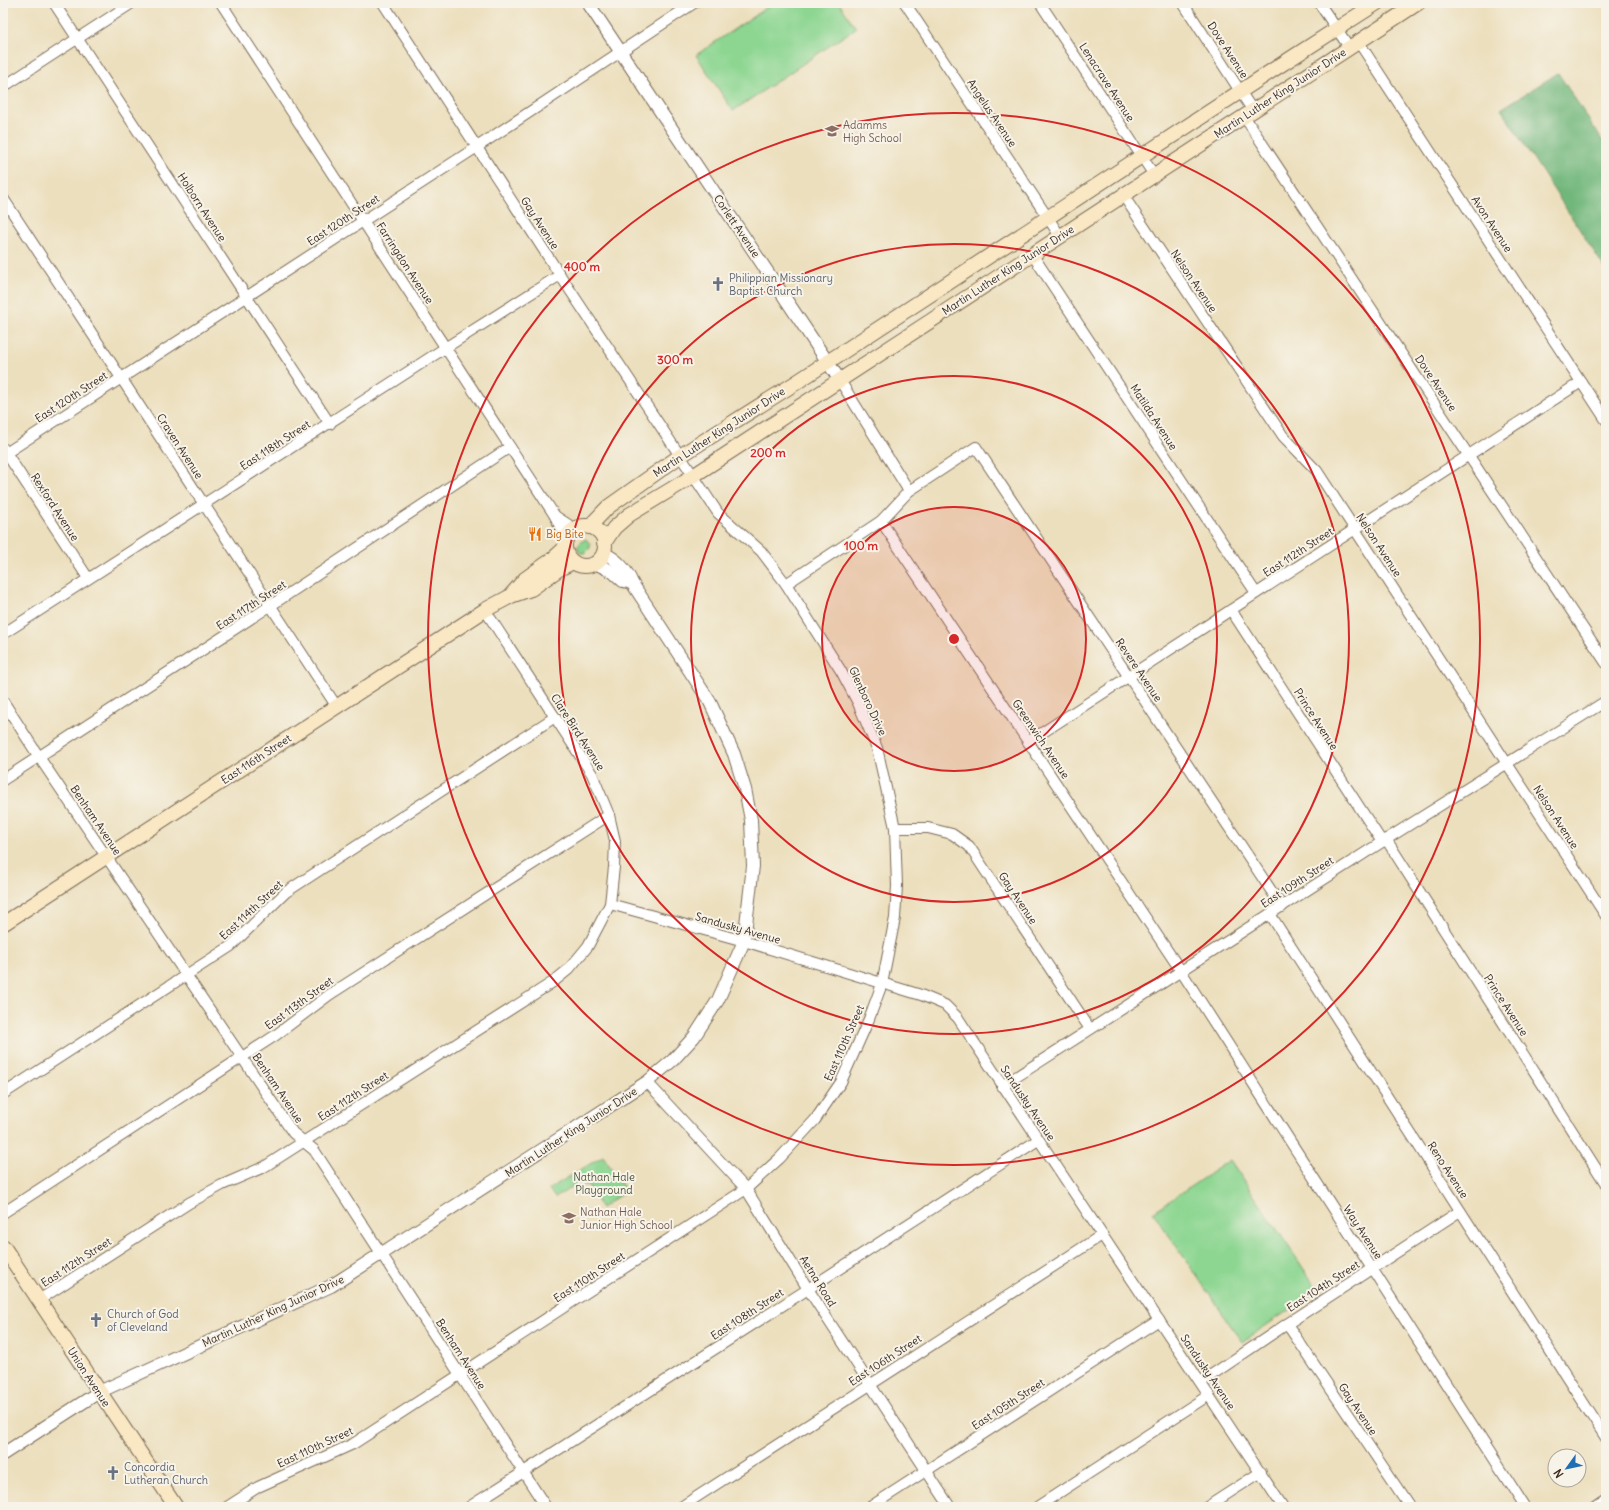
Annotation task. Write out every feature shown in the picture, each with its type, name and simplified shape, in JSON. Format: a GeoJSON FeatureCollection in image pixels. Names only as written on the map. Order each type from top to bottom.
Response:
{"type":"FeatureCollection","features":[{"type":"Feature","properties":{"kind":"main road","name":"Martin Luther King Junior Drive"},"geometry":{"type":"LineString","coordinates":[[589,527],[608,507],[680,456],[828,362],[1377,3]]}},
{"type":"Feature","properties":{"kind":"main road","name":"Martin Luther King Junior Drive"},"geometry":{"type":"LineString","coordinates":[[601,553],[614,528],[629,515],[692,476],[1418,3]]}},
{"type":"Feature","properties":{"kind":"main road"},"geometry":{"type":"LineString","coordinates":[[581,526],[589,527],[601,534],[601,553],[585,566],[573,562],[569,558],[565,544],[574,529],[581,526]]}},
{"type":"Feature","properties":{"kind":"main road","name":"East 116th Street"},"geometry":{"type":"LineString","coordinates":[[511,596],[525,579],[553,559],[565,544]]}},
{"type":"Feature","properties":{"kind":"main road","name":"East 116th Street"},"geometry":{"type":"LineString","coordinates":[[3,924],[485,610],[511,596],[531,589],[559,569],[573,562]]}},
{"type":"Feature","properties":{"kind":"main road","name":"Union Avenue"},"geometry":{"type":"LineString","coordinates":[[3,1246],[7,1261],[39,1300],[176,1507]]}},
{"type":"Feature","properties":{"kind":"street","name":"Holborn Avenue"},"geometry":{"type":"LineString","coordinates":[[54,3],[330,424]]}},
{"type":"Feature","properties":{"kind":"street"},"geometry":{"type":"LineString","coordinates":[[3,87],[132,3]]}},
{"type":"Feature","properties":{"kind":"street","name":"Farringdon Avenue"},"geometry":{"type":"LineString","coordinates":[[221,3],[555,516],[565,544]]}},
{"type":"Feature","properties":{"kind":"street","name":"Gay Avenue"},"geometry":{"type":"LineString","coordinates":[[383,3],[692,476]]}},
{"type":"Feature","properties":{"kind":"street","name":"Corlett Avenue"},"geometry":{"type":"LineString","coordinates":[[588,3],[828,362],[909,490]]}},
{"type":"Feature","properties":{"kind":"street","name":"East 120th Street"},"geometry":{"type":"LineString","coordinates":[[4,452],[122,378],[477,147],[694,3]]}},
{"type":"Feature","properties":{"kind":"street","name":"Angelus Avenue"},"geometry":{"type":"LineString","coordinates":[[905,3],[1060,236]]}},
{"type":"Feature","properties":{"kind":"street","name":"Lenacrave Avenue"},"geometry":{"type":"LineString","coordinates":[[1040,3],[1154,175]]}},
{"type":"Feature","properties":{"kind":"street","name":"Dove Avenue"},"geometry":{"type":"LineString","coordinates":[[1183,3],[1241,91],[1249,113],[1606,663]]}},
{"type":"Feature","properties":{"kind":"street","name":"Avon Avenue"},"geometry":{"type":"LineString","coordinates":[[1319,3],[1337,29],[1354,44],[1606,420]]}},
{"type":"Feature","properties":{"kind":"street","name":"Nelson Avenue"},"geometry":{"type":"LineString","coordinates":[[1123,195],[1283,436],[1317,471],[1606,916]]}},
{"type":"Feature","properties":{"kind":"street","name":"Craven Avenue"},"geometry":{"type":"LineString","coordinates":[[3,198],[337,707]]}},
{"type":"Feature","properties":{"kind":"street","name":"Matilda Avenue"},"geometry":{"type":"LineString","coordinates":[[1032,254],[1256,593]]}},
{"type":"Feature","properties":{"kind":"street","name":"East 118th Street"},"geometry":{"type":"LineString","coordinates":[[3,634],[560,275]]}},
{"type":"Feature","properties":{"kind":"street","name":"East 112th Street"},"geometry":{"type":"LineString","coordinates":[[1028,742],[1581,382]]}},
{"type":"Feature","properties":{"kind":"street","name":"East 117th Street"},"geometry":{"type":"LineString","coordinates":[[3,780],[510,447]]}},
{"type":"Feature","properties":{"kind":"street","name":"Revere Avenue"},"geometry":{"type":"LineString","coordinates":[[909,490],[976,447],[1282,907]]}},
{"type":"Feature","properties":{"kind":"street","name":"Rexford Avenue"},"geometry":{"type":"LineString","coordinates":[[4,452],[88,578]]}},
{"type":"Feature","properties":{"kind":"street","name":"Glenboro Drive"},"geometry":{"type":"LineString","coordinates":[[692,476],[718,513],[761,551],[786,584],[841,671],[858,703],[877,748],[895,828],[897,886],[895,918],[882,984]]}},
{"type":"Feature","properties":{"kind":"street"},"geometry":{"type":"LineString","coordinates":[[786,584],[881,521],[909,490]]}},
{"type":"Feature","properties":{"kind":"street","name":"Farringdon Avenue"},"geometry":{"type":"LineString","coordinates":[[555,516],[574,529]]}},
{"type":"Feature","properties":{"kind":"street","name":"Greenwich Avenue"},"geometry":{"type":"LineString","coordinates":[[881,521],[1181,971]]}},
{"type":"Feature","properties":{"kind":"street","name":"Martin Luther King Junior Drive"},"geometry":{"type":"LineString","coordinates":[[3,1454],[100,1392],[332,1286],[647,1082],[674,1060],[694,1037],[718,1000],[744,941],[753,866],[752,820],[745,788],[734,754],[710,702],[632,583],[623,581],[613,572],[598,565],[601,553]]}},
{"type":"Feature","properties":{"kind":"street","name":"Clare Bird Avenue"},"geometry":{"type":"LineString","coordinates":[[485,610],[592,774],[609,815],[615,841],[610,904]]}},
{"type":"Feature","properties":{"kind":"street","name":"Prince Avenue"},"geometry":{"type":"LineString","coordinates":[[1230,610],[1384,840],[1606,1184]]}},
{"type":"Feature","properties":{"kind":"street","name":"Benham Avenue"},"geometry":{"type":"LineString","coordinates":[[3,700],[38,757],[293,1133],[314,1150],[546,1507]]}},
{"type":"Feature","properties":{"kind":"street","name":"East 109th Street"},"geometry":{"type":"LineString","coordinates":[[1002,1086],[1384,840],[1606,701]]}},
{"type":"Feature","properties":{"kind":"street","name":"East 114th Street"},"geometry":{"type":"LineString","coordinates":[[3,1094],[231,946],[270,906],[286,892],[555,717]]}},
{"type":"Feature","properties":{"kind":"street","name":"East 113th Street"},"geometry":{"type":"LineString","coordinates":[[3,1212],[276,1035],[329,995],[609,815]]}},
{"type":"Feature","properties":{"kind":"street","name":"Gay Avenue"},"geometry":{"type":"LineString","coordinates":[[895,828],[928,828],[952,834],[969,846],[1090,1028]]}},
{"type":"Feature","properties":{"kind":"street","name":"East 112th Street"},"geometry":{"type":"LineString","coordinates":[[39,1300],[189,1203],[222,1185],[264,1167],[546,986],[569,970],[588,946],[610,904]]}},
{"type":"Feature","properties":{"kind":"street","name":"Sandusky Avenue"},"geometry":{"type":"LineString","coordinates":[[610,904],[744,941],[921,995],[945,1005],[958,1018],[1283,1507]]}},
{"type":"Feature","properties":{"kind":"street","name":"Reno Avenue"},"geometry":{"type":"LineString","coordinates":[[1270,914],[1606,1438]]}},
{"type":"Feature","properties":{"kind":"street","name":"Way Avenue"},"geometry":{"type":"LineString","coordinates":[[1181,971],[1525,1507]]}},
{"type":"Feature","properties":{"kind":"street","name":"East 110th Street"},"geometry":{"type":"LineString","coordinates":[[227,1507],[258,1487],[354,1444],[746,1189],[780,1158],[815,1120],[841,1082],[869,1019],[882,984]]}},
{"type":"Feature","properties":{"kind":"street","name":"Aetna Road"},"geometry":{"type":"LineString","coordinates":[[647,1082],[746,1189],[808,1290],[950,1507]]}},
{"type":"Feature","properties":{"kind":"street","name":"East 108th Street"},"geometry":{"type":"LineString","coordinates":[[469,1507],[808,1290],[1038,1140]]}},
{"type":"Feature","properties":{"kind":"street","name":"East 104th Street"},"geometry":{"type":"LineString","coordinates":[[1201,1382],[1460,1211]]}},
{"type":"Feature","properties":{"kind":"street","name":"East 106th Street"},"geometry":{"type":"LineString","coordinates":[[681,1507],[1102,1235]]}},
{"type":"Feature","properties":{"kind":"street","name":"East 105th Street"},"geometry":{"type":"LineString","coordinates":[[870,1507],[1159,1320]]}},
{"type":"Feature","properties":{"kind":"street","name":"Gay Avenue"},"geometry":{"type":"LineString","coordinates":[[1287,1324],[1410,1507]]}},
{"type":"Feature","properties":{"kind":"street"},"geometry":{"type":"LineString","coordinates":[[1037,1507],[1209,1395]]}},
{"type":"Feature","properties":{"kind":"street"},"geometry":{"type":"LineString","coordinates":[[1207,1507],[1260,1472]]}},
{"type":"Feature","properties":{"kind":"street"},"geometry":{"type":"LineString","coordinates":[[1593,1507],[1606,1498]]}},
{"type":"Feature","properties":{"kind":"green space"},"geometry":{"type":"Polygon","coordinates":[[[773,3],[839,3],[856,28],[733,111],[696,55],[773,3]]]}},
{"type":"Feature","properties":{"kind":"green space"},"geometry":{"type":"Polygon","coordinates":[[[1558,73],[1606,146],[1606,270],[1501,109],[1558,73]]]}},
{"type":"Feature","properties":{"kind":"green space"},"geometry":{"type":"Polygon","coordinates":[[[586,539],[590,544],[590,548],[585,553],[580,553],[577,548],[581,542],[586,539]]]}},
{"type":"Feature","properties":{"kind":"green space","name":"Nathan Hale Playground"},"geometry":{"type":"Polygon","coordinates":[[[603,1156],[626,1191],[601,1208],[589,1186],[578,1183],[555,1198],[549,1189],[603,1156]]]}},
{"type":"Feature","properties":{"kind":"green space"},"geometry":{"type":"Polygon","coordinates":[[[1230,1160],[1318,1290],[1242,1342],[1153,1212],[1230,1160]]]}},
{"type":"Feature","properties":{"kind":"place","name":"Adamms High School"},"geometry":{"type":"Point","coordinates":[832,131]}},
{"type":"Feature","properties":{"kind":"place","name":"Philippian Missionary Baptist Church"},"geometry":{"type":"Point","coordinates":[718,284]}},
{"type":"Feature","properties":{"kind":"place","name":"Big Bite"},"geometry":{"type":"Point","coordinates":[535,534]}},
{"type":"Feature","properties":{"kind":"place","name":"Nathan Hale Junior High School"},"geometry":{"type":"Point","coordinates":[569,1218]}},
{"type":"Feature","properties":{"kind":"place","name":"Church of God of Cleveland"},"geometry":{"type":"Point","coordinates":[96,1320]}},
{"type":"Feature","properties":{"kind":"place","name":"Concordia Lutheran Church"},"geometry":{"type":"Point","coordinates":[113,1473]}}]}
